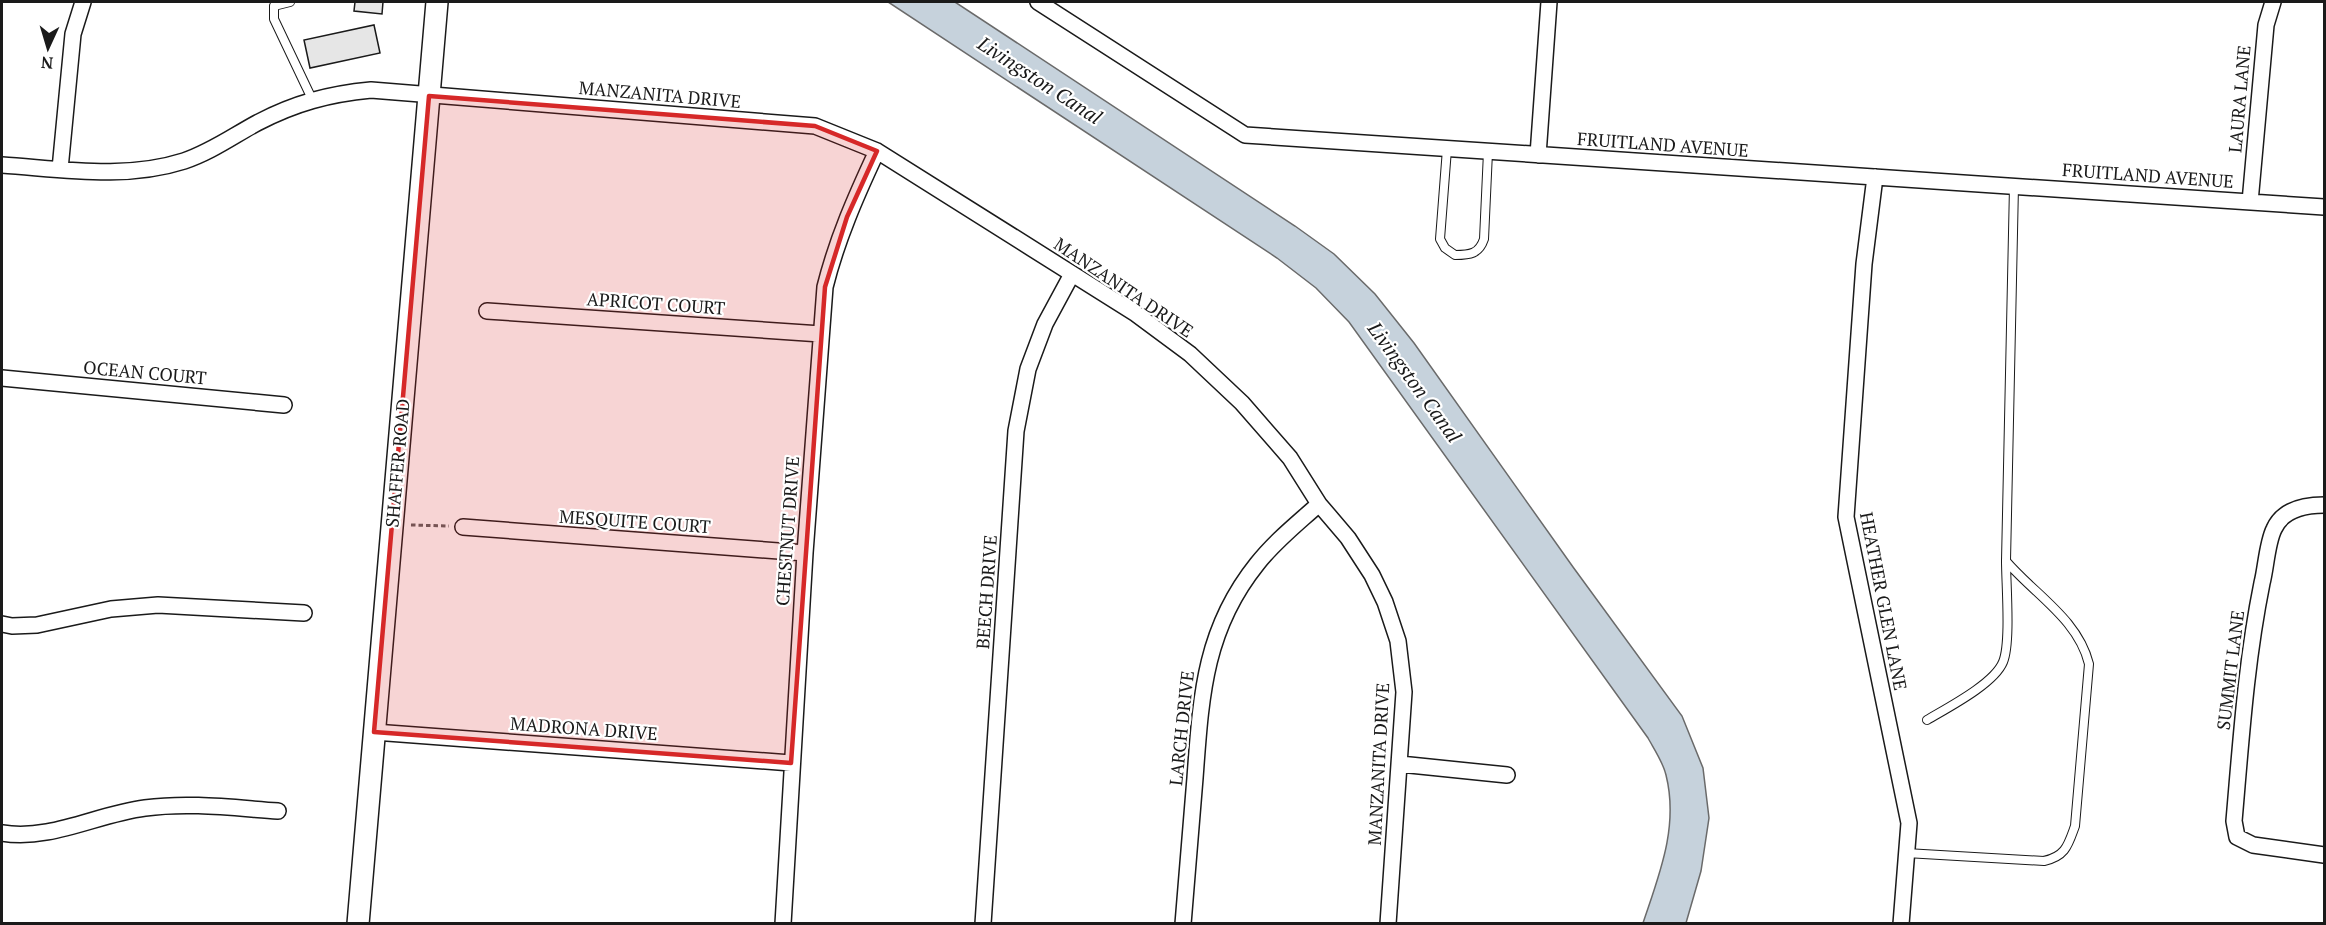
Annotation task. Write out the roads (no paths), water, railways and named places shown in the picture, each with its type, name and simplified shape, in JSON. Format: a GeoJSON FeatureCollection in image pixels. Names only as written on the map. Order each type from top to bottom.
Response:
{"type":"FeatureCollection","features":[{"type":"Feature","properties":{"kind":"main road","name":"SHAFFER ROAD"},"geometry":{"type":"LineString","coordinates":[[358,924],[437,2]]}},
{"type":"Feature","properties":{"kind":"street"},"geometry":{"type":"LineString","coordinates":[[60,169],[72,34],[83,2]]}},
{"type":"Feature","properties":{"kind":"street","name":"FRUITLAND AVENUE"},"geometry":{"type":"LineString","coordinates":[[1038,2],[1245,135],[2325,207]]}},
{"type":"Feature","properties":{"kind":"street"},"geometry":{"type":"LineString","coordinates":[[1538,155],[1549,2]]}},
{"type":"Feature","properties":{"kind":"street","name":"LAURA LANE"},"geometry":{"type":"LineString","coordinates":[[2250,202],[2266,25],[2272,2]]}},
{"type":"Feature","properties":{"kind":"street","name":"MANZANITA DRIVE"},"geometry":{"type":"LineString","coordinates":[[2,165],[116,172],[140,171],[185,161],[215,149],[258,123],[312,99],[371,90],[815,126],[877,151],[1136,314],[1190,354],[1267,430],[1290,458],[1319,504],[1348,538],[1372,575],[1385,602],[1398,641],[1404,692],[1388,924]]}},
{"type":"Feature","properties":{"kind":"street","name":"CHESTNUT DRIVE"},"geometry":{"type":"LineString","coordinates":[[783,924],[791,763],[825,287],[834,252],[847,217],[877,151]]}},
{"type":"Feature","properties":{"kind":"street","name":"HEATHER GLEN LANE"},"geometry":{"type":"LineString","coordinates":[[1875,177],[1864,264],[1846,517],[1909,824],[1901,924]]}},
{"type":"Feature","properties":{"kind":"street","name":"BEECH DRIVE"},"geometry":{"type":"LineString","coordinates":[[983,924],[1016,430],[1028,369],[1045,324],[1072,274]]}},
{"type":"Feature","properties":{"kind":"street","name":"APRICOT COURT"},"geometry":{"type":"LineString","coordinates":[[488,311],[821,334]]}},
{"type":"Feature","properties":{"kind":"street","name":"OCEAN COURT"},"geometry":{"type":"LineString","coordinates":[[2,378],[284,405]]}},
{"type":"Feature","properties":{"kind":"street","name":"LARCH DRIVE"},"geometry":{"type":"LineString","coordinates":[[1183,924],[1202,694],[1214,641],[1226,614],[1257,564],[1276,543],[1319,504]]}},
{"type":"Feature","properties":{"kind":"street","name":"SUMMIT LANE"},"geometry":{"type":"LineString","coordinates":[[2325,505],[2307,505],[2286,514],[2274,529],[2252,634],[2243,704],[2234,821],[2237,837],[2253,845],[2325,855]]}},
{"type":"Feature","properties":{"kind":"street","name":"MESQUITE COURT"},"geometry":{"type":"LineString","coordinates":[[463,527],[805,553]]}},
{"type":"Feature","properties":{"kind":"street"},"geometry":{"type":"LineString","coordinates":[[2,624],[37,626],[111,609],[158,605],[304,613]]}},
{"type":"Feature","properties":{"kind":"street","name":"MADRONA DRIVE"},"geometry":{"type":"LineString","coordinates":[[374,732],[791,763]]}},
{"type":"Feature","properties":{"kind":"street"},"geometry":{"type":"LineString","coordinates":[[1400,764],[1507,775]]}},
{"type":"Feature","properties":{"kind":"street"},"geometry":{"type":"LineString","coordinates":[[2,833],[35,834],[121,812],[168,806],[278,811]]}},
{"type":"Feature","properties":{"kind":"lane"},"geometry":{"type":"LineString","coordinates":[[290,2],[274,6],[274,19],[312,99]]}},
{"type":"Feature","properties":{"kind":"lane"},"geometry":{"type":"LineString","coordinates":[[1447,149],[1440,238],[1445,248],[1455,255],[1475,253],[1481,248],[1484,239],[1488,152]]}},
{"type":"Feature","properties":{"kind":"lane"},"geometry":{"type":"LineString","coordinates":[[1927,720],[1971,694],[1993,676],[2003,663],[2007,648],[2006,561],[2014,186]]}},
{"type":"Feature","properties":{"kind":"lane"},"geometry":{"type":"LineString","coordinates":[[1906,853],[2044,861],[2057,858],[2067,847],[2075,826],[2089,664],[2086,651],[2077,634],[2006,561]]}},
{"type":"Feature","properties":{"kind":"water","name":"Livingston Canal"},"geometry":{"type":"Polygon","coordinates":[[[888,2],[955,2],[1295,226],[1334,254],[1375,294],[1414,343],[1682,716],[1703,768],[1709,818],[1701,871],[1686,923],[1643,923],[1661,869],[1669,832],[1669,794],[1666,775],[1656,751],[1349,322],[1316,288],[1277,258],[888,2]]]}}]}
